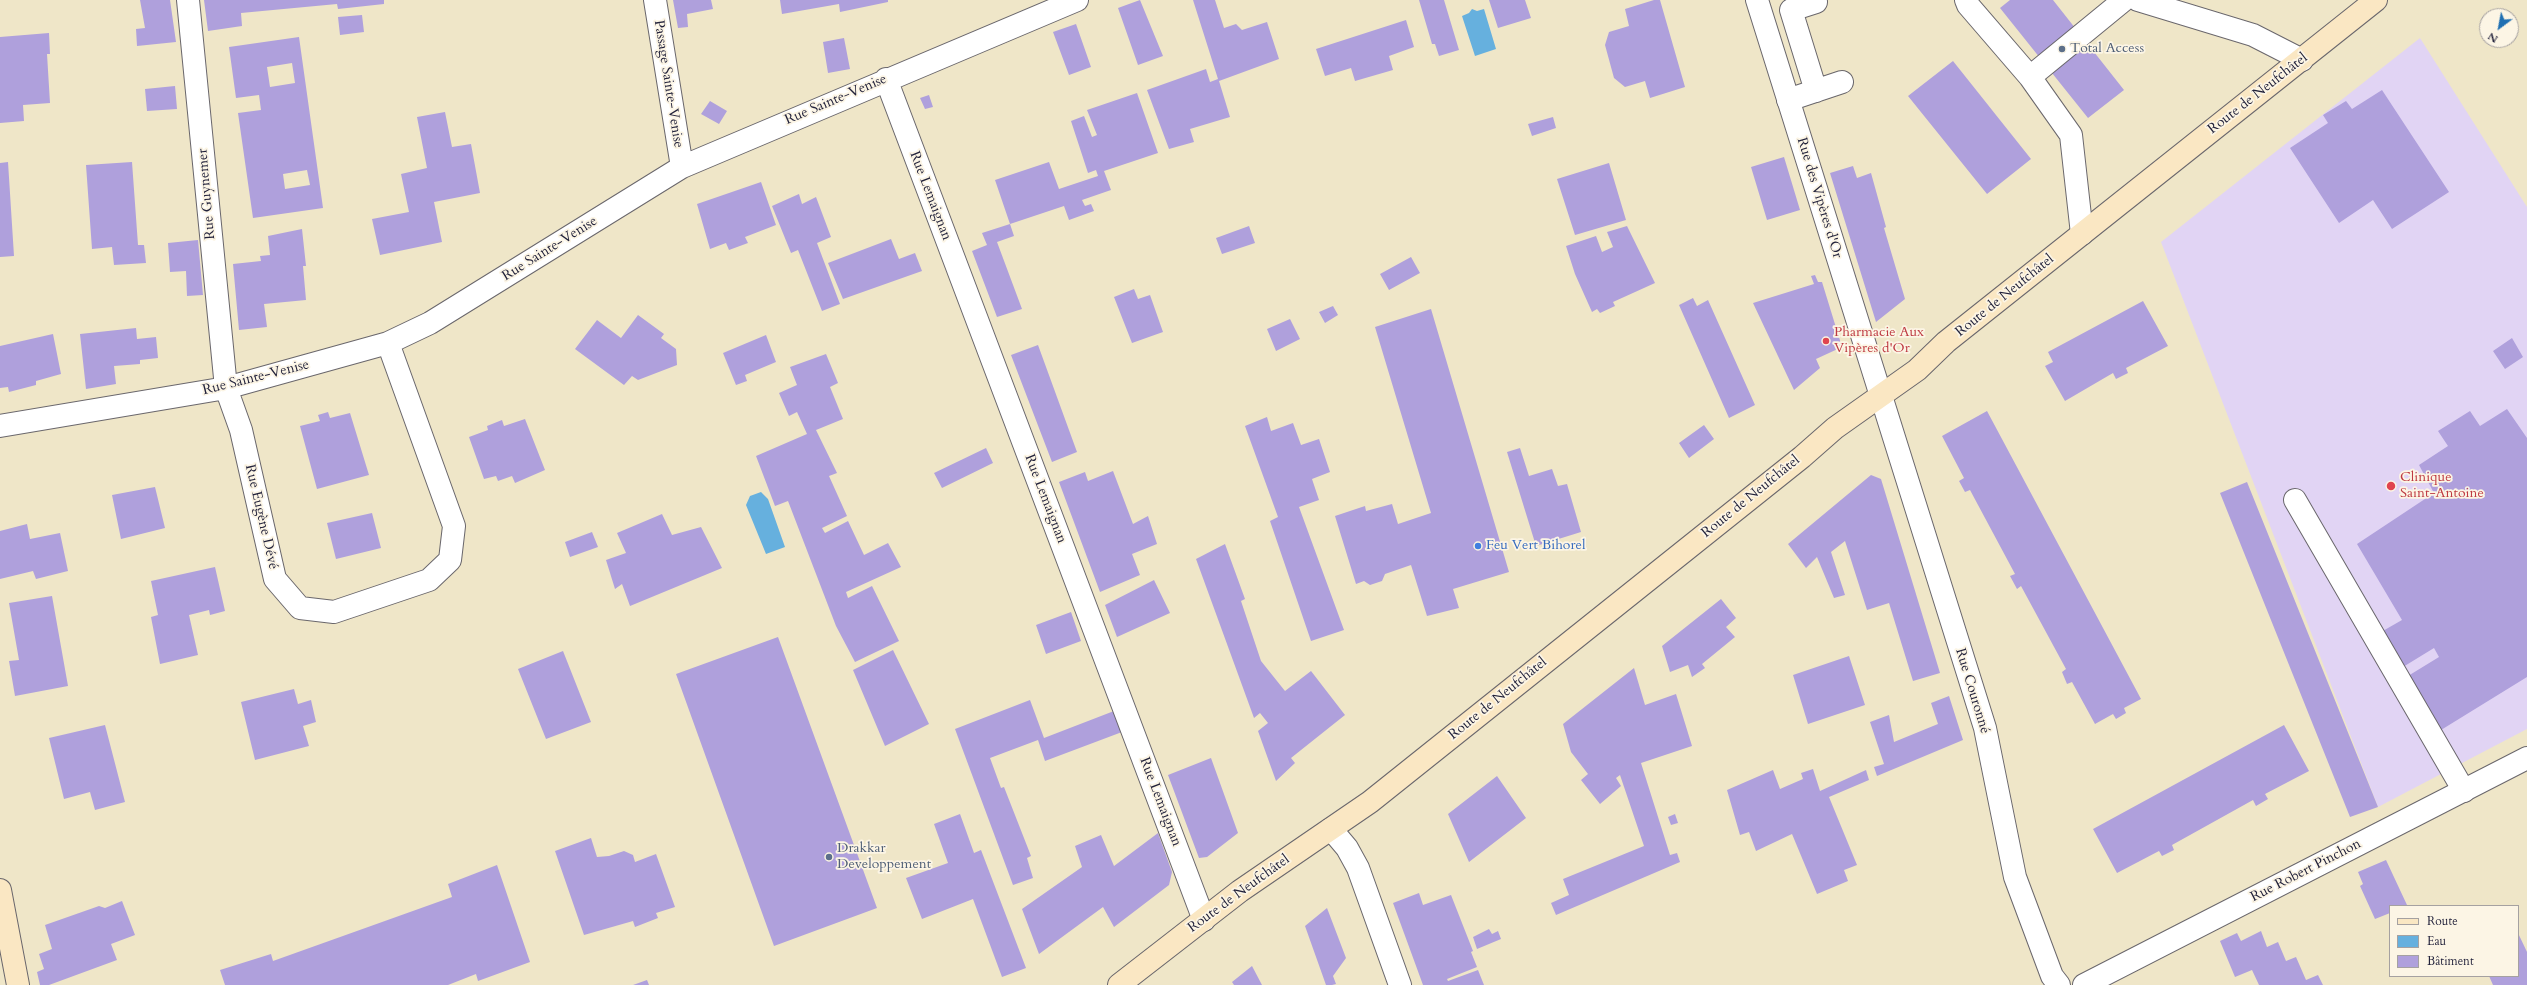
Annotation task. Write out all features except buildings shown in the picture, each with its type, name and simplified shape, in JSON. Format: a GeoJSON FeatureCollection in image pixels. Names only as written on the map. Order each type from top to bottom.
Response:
{"type":"FeatureCollection","features":[{"type":"Feature","properties":{"kind":"main road","name":"Route de Neufchâtel"},"geometry":{"type":"LineString","coordinates":[[1118,985],[1240,891],[1370,802],[1701,538],[1835,428],[1917,370],[1946,342],[2376,0]]}},
{"type":"Feature","properties":{"kind":"main road"},"geometry":{"type":"LineString","coordinates":[[0,890],[18,985]]}},
{"type":"Feature","properties":{"kind":"street","name":"Rue Guynemer"},"geometry":{"type":"LineString","coordinates":[[188,0],[226,388]]}},
{"type":"Feature","properties":{"kind":"street","name":"Passage Sainte-Venise"},"geometry":{"type":"LineString","coordinates":[[655,0],[682,167]]}},
{"type":"Feature","properties":{"kind":"street","name":"Rue Sainte-Venise"},"geometry":{"type":"LineString","coordinates":[[0,426],[226,388],[388,343],[430,323],[682,167],[886,79],[1077,0]]}},
{"type":"Feature","properties":{"kind":"street","name":"Rue des Vipères d'Or"},"geometry":{"type":"LineString","coordinates":[[1757,0],[1880,397]]}},
{"type":"Feature","properties":{"kind":"street"},"geometry":{"type":"LineString","coordinates":[[1966,0],[1968,5],[2030,76],[2071,135],[2082,234]]}},
{"type":"Feature","properties":{"kind":"street"},"geometry":{"type":"LineString","coordinates":[[2030,76],[2124,0]]}},
{"type":"Feature","properties":{"kind":"street"},"geometry":{"type":"LineString","coordinates":[[2138,0],[2253,35],[2302,60]]}},
{"type":"Feature","properties":{"kind":"street"},"geometry":{"type":"LineString","coordinates":[[1816,2],[1790,10],[1816,91]]}},
{"type":"Feature","properties":{"kind":"street","name":"Rue Lemaignan"},"geometry":{"type":"LineString","coordinates":[[886,79],[1204,920]]}},
{"type":"Feature","properties":{"kind":"street"},"geometry":{"type":"LineString","coordinates":[[1788,100],[1842,82]]}},
{"type":"Feature","properties":{"kind":"street","name":"Rue Eugène Dévé"},"geometry":{"type":"LineString","coordinates":[[226,388],[241,430],[275,579],[300,608],[334,612],[429,580],[450,560],[454,526],[388,343]]}},
{"type":"Feature","properties":{"kind":"street","name":"Rue Couronné"},"geometry":{"type":"LineString","coordinates":[[1880,397],[1985,728],[2015,877],[2052,976],[2059,985]]}},
{"type":"Feature","properties":{"kind":"street"},"geometry":{"type":"LineString","coordinates":[[2295,500],[2464,791]]}},
{"type":"Feature","properties":{"kind":"street","name":"Rue Robert Pinchon"},"geometry":{"type":"LineString","coordinates":[[2084,985],[2527,758]]}},
{"type":"Feature","properties":{"kind":"street"},"geometry":{"type":"LineString","coordinates":[[1331,829],[1347,848],[1358,868],[1400,985]]}},
{"type":"Feature","properties":{"kind":"shaded area","name":"Clinique Saint-Antoine"},"geometry":{"type":"Polygon","coordinates":[[[2420,38],[2527,207],[2527,729],[2378,807],[2161,242],[2420,38]]]}},
{"type":"Feature","properties":{"kind":"water"},"geometry":{"type":"Polygon","coordinates":[[[1472,9],[1477,11],[1484,9],[1496,49],[1475,56],[1462,16],[1469,13],[1472,9]]]}},
{"type":"Feature","properties":{"kind":"water"},"geometry":{"type":"Polygon","coordinates":[[[761,492],[768,499],[785,547],[766,554],[746,505],[750,496],[761,492]]]}},
{"type":"Feature","properties":{"kind":"place","name":"Total Access"},"geometry":{"type":"Point","coordinates":[2062,49]}},
{"type":"Feature","properties":{"kind":"place","name":"Pharmacie Aux Vipères d'Or"},"geometry":{"type":"Point","coordinates":[1826,341]}},
{"type":"Feature","properties":{"kind":"place","name":"Clinique Saint-Antoine"},"geometry":{"type":"Point","coordinates":[2391,486]}},
{"type":"Feature","properties":{"kind":"place","name":"Feu Vert Bihorel"},"geometry":{"type":"Point","coordinates":[1478,546]}},
{"type":"Feature","properties":{"kind":"place","name":"Drakkar Developpement"},"geometry":{"type":"Point","coordinates":[829,857]}}]}
